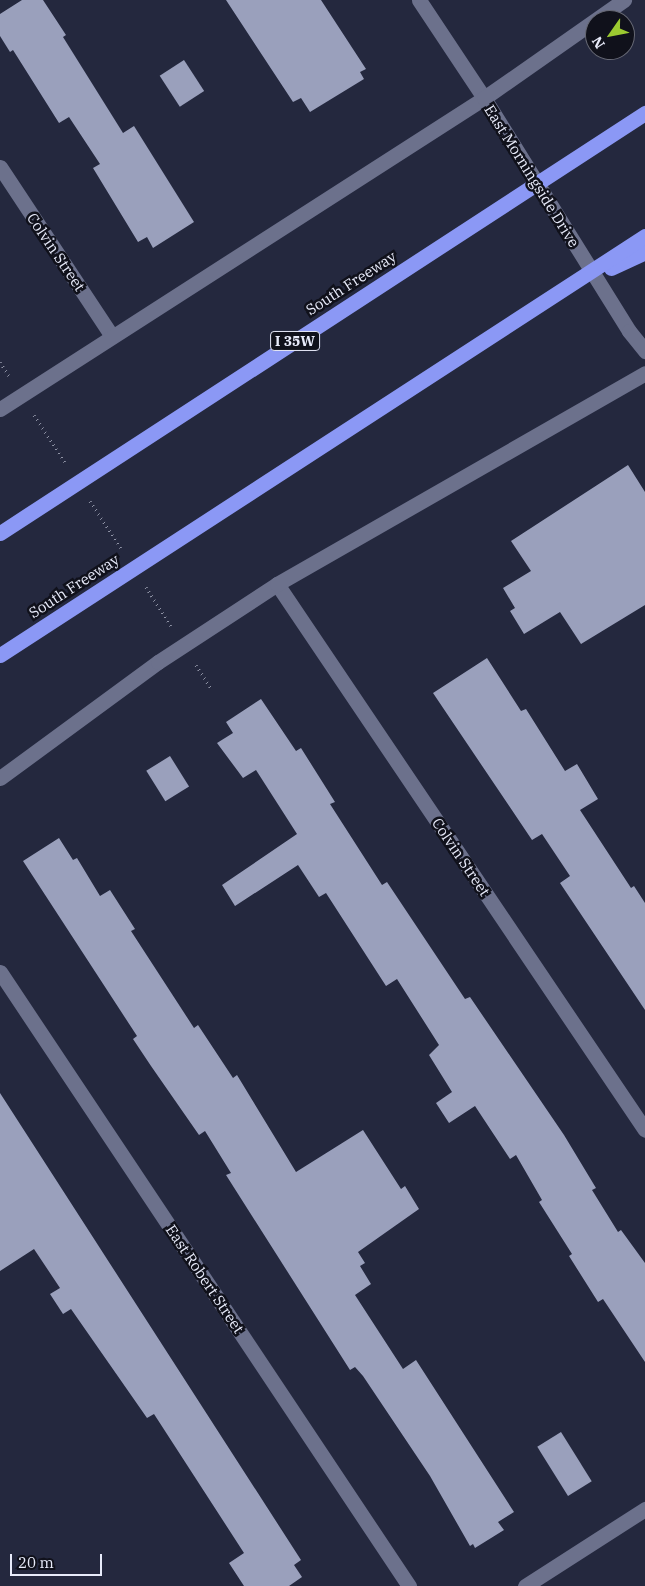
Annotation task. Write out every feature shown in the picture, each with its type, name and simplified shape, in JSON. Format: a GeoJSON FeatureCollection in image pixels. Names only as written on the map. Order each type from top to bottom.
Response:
{"type":"FeatureCollection","features":[{"type":"Feature","properties":{"kind":"highway"},"geometry":{"type":"LineString","coordinates":[[590,148],[645,106]]}},
{"type":"Feature","properties":{"kind":"highway","name":"South Freeway"},"geometry":{"type":"LineString","coordinates":[[0,533],[645,113]]}},
{"type":"Feature","properties":{"kind":"highway","name":"South Freeway"},"geometry":{"type":"LineString","coordinates":[[0,655],[645,236]]}},
{"type":"Feature","properties":{"kind":"highway"},"geometry":{"type":"LineString","coordinates":[[517,319],[645,252]]}},
{"type":"Feature","properties":{"kind":"street","name":"East Morningside Drive"},"geometry":{"type":"LineString","coordinates":[[419,0],[484,98],[493,116],[629,331],[645,352]]}},
{"type":"Feature","properties":{"kind":"street"},"geometry":{"type":"LineString","coordinates":[[0,409],[484,98],[624,0]]}},
{"type":"Feature","properties":{"kind":"street","name":"Colvin Street"},"geometry":{"type":"LineString","coordinates":[[0,167],[112,336]]}},
{"type":"Feature","properties":{"kind":"street"},"geometry":{"type":"LineString","coordinates":[[0,778],[158,662],[277,584],[645,373]]}},
{"type":"Feature","properties":{"kind":"street","name":"Colvin Street"},"geometry":{"type":"LineString","coordinates":[[277,584],[645,1130]]}},
{"type":"Feature","properties":{"kind":"street","name":"East Robert Street"},"geometry":{"type":"LineString","coordinates":[[0,972],[410,1586]]}},
{"type":"Feature","properties":{"kind":"street"},"geometry":{"type":"LineString","coordinates":[[525,1586],[645,1508]]}},
{"type":"Feature","properties":{"kind":"path"},"geometry":{"type":"LineString","coordinates":[[0,362],[11,379]]}},
{"type":"Feature","properties":{"kind":"path"},"geometry":{"type":"LineString","coordinates":[[32,412],[70,471]]}},
{"type":"Feature","properties":{"kind":"path"},"geometry":{"type":"LineString","coordinates":[[87,496],[125,554]]}},
{"type":"Feature","properties":{"kind":"path"},"geometry":{"type":"LineString","coordinates":[[141,579],[174,629]]}},
{"type":"Feature","properties":{"kind":"path"},"geometry":{"type":"LineString","coordinates":[[195,663],[211,688]]}},
{"type":"Feature","properties":{"kind":"building"},"geometry":{"type":"Polygon","coordinates":[[[22,0],[43,0],[66,35],[63,37],[123,133],[134,126],[194,222],[153,248],[147,237],[138,242],[93,168],[100,164],[69,117],[59,123],[13,50],[10,52],[0,36],[0,14],[22,0]]]}},
{"type":"Feature","properties":{"kind":"building"},"geometry":{"type":"Polygon","coordinates":[[[226,0],[321,0],[366,69],[360,72],[364,79],[310,112],[301,98],[293,102],[226,0]]]}},
{"type":"Feature","properties":{"kind":"building"},"geometry":{"type":"Polygon","coordinates":[[[184,60],[204,91],[180,107],[160,76],[184,60]]]}},
{"type":"Feature","properties":{"kind":"building"},"geometry":{"type":"Polygon","coordinates":[[[628,465],[645,492],[645,605],[581,644],[560,612],[524,634],[510,611],[515,608],[503,588],[531,571],[511,541],[628,465]]]}},
{"type":"Feature","properties":{"kind":"building"},"geometry":{"type":"Polygon","coordinates":[[[487,658],[521,711],[526,709],[565,771],[577,764],[598,799],[580,810],[631,888],[634,886],[645,903],[645,1010],[560,883],[570,876],[542,834],[532,840],[433,693],[487,658]]]}},
{"type":"Feature","properties":{"kind":"building"},"geometry":{"type":"Polygon","coordinates":[[[261,699],[296,751],[301,748],[335,802],[330,804],[382,885],[387,882],[465,999],[470,997],[564,1135],[596,1188],[592,1190],[618,1232],[621,1230],[645,1263],[645,1362],[603,1299],[598,1302],[569,1256],[572,1254],[539,1202],[542,1200],[516,1155],[510,1159],[475,1106],[449,1123],[436,1103],[452,1092],[429,1055],[439,1045],[397,979],[386,986],[326,893],[319,897],[298,865],[235,906],[222,885],[297,834],[256,770],[243,778],[217,743],[233,733],[226,722],[261,699]]]}},
{"type":"Feature","properties":{"kind":"building"},"geometry":{"type":"Polygon","coordinates":[[[170,756],[189,787],[165,801],[146,771],[170,756]]]}},
{"type":"Feature","properties":{"kind":"building"},"geometry":{"type":"Polygon","coordinates":[[[59,838],[73,860],[77,858],[100,896],[110,890],[135,929],[131,931],[194,1028],[198,1025],[233,1078],[237,1075],[296,1172],[363,1130],[401,1189],[405,1186],[419,1209],[358,1252],[365,1263],[360,1266],[371,1284],[355,1295],[403,1369],[416,1360],[514,1512],[498,1522],[504,1530],[475,1548],[473,1544],[470,1546],[430,1476],[363,1376],[355,1367],[350,1370],[226,1175],[231,1173],[205,1131],[199,1135],[151,1066],[133,1039],[137,1036],[23,861],[59,838]]]}},
{"type":"Feature","properties":{"kind":"building"},"geometry":{"type":"Polygon","coordinates":[[[0,1093],[301,1560],[294,1565],[302,1577],[289,1586],[244,1586],[229,1563],[244,1553],[154,1414],[147,1418],[71,1309],[63,1314],[50,1294],[60,1288],[34,1249],[0,1271],[0,1093]]]}},
{"type":"Feature","properties":{"kind":"building"},"geometry":{"type":"Polygon","coordinates":[[[561,1432],[592,1481],[568,1496],[537,1447],[561,1432]]]}}]}
